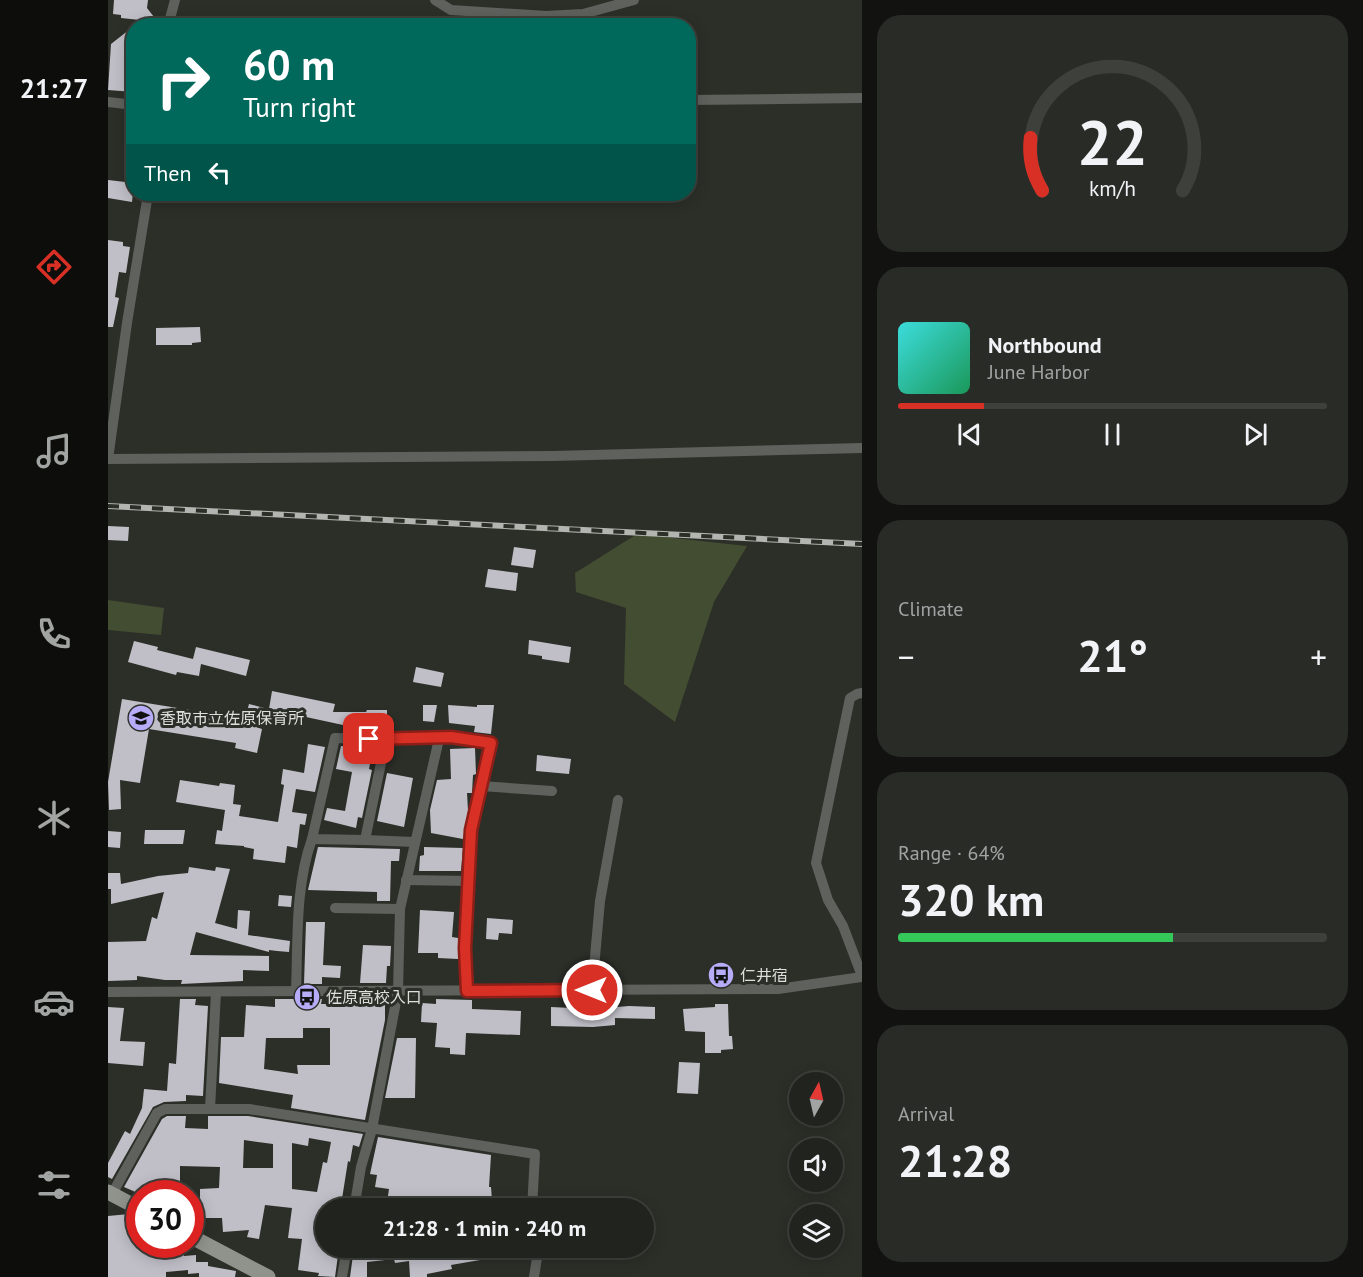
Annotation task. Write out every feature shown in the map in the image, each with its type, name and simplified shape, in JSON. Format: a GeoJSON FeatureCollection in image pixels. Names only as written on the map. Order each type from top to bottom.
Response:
{"type":"FeatureCollection","features":[{"type":"Feature","properties":{"kind":"main road"},"geometry":{"type":"LineString","coordinates":[[110,1193],[126,1202]]}},
{"type":"Feature","properties":{"kind":"main road"},"geometry":{"type":"LineString","coordinates":[[204,1243],[268,1277]]}},
{"type":"Feature","properties":{"kind":"street"},"geometry":{"type":"LineString","coordinates":[[170,18],[176,0]]}},
{"type":"Feature","properties":{"kind":"street"},"geometry":{"type":"LineString","coordinates":[[435,0],[452,10],[520,18]]}},
{"type":"Feature","properties":{"kind":"street"},"geometry":{"type":"LineString","coordinates":[[561,18],[634,0]]}},
{"type":"Feature","properties":{"kind":"street"},"geometry":{"type":"LineString","coordinates":[[696,100],[862,98]]}},
{"type":"Feature","properties":{"kind":"street"},"geometry":{"type":"LineString","coordinates":[[108,102],[126,104]]}},
{"type":"Feature","properties":{"kind":"street"},"geometry":{"type":"LineString","coordinates":[[147,201],[108,459],[553,456],[862,448]]}},
{"type":"Feature","properties":{"kind":"street"},"geometry":{"type":"LineString","coordinates":[[108,992],[778,988],[862,977],[843,926],[828,900],[816,863],[850,698],[862,693]]}},
{"type":"Feature","properties":{"kind":"street"},"geometry":{"type":"LineString","coordinates":[[296,991],[298,917],[303,871],[335,738],[439,739],[451,737],[491,743],[471,830],[465,948],[467,991]]}},
{"type":"Feature","properties":{"kind":"street"},"geometry":{"type":"LineString","coordinates":[[365,840],[386,739]]}},
{"type":"Feature","properties":{"kind":"street"},"geometry":{"type":"LineString","coordinates":[[356,1198],[361,1167],[372,1129],[398,991],[399,909],[439,739]]}},
{"type":"Feature","properties":{"kind":"street"},"geometry":{"type":"LineString","coordinates":[[481,786],[552,791]]}},
{"type":"Feature","properties":{"kind":"street"},"geometry":{"type":"LineString","coordinates":[[592,990],[600,901],[618,800]]}},
{"type":"Feature","properties":{"kind":"street"},"geometry":{"type":"LineString","coordinates":[[312,839],[415,842]]}},
{"type":"Feature","properties":{"kind":"street"},"geometry":{"type":"LineString","coordinates":[[406,880],[470,881]]}},
{"type":"Feature","properties":{"kind":"street"},"geometry":{"type":"LineString","coordinates":[[335,908],[399,909]]}},
{"type":"Feature","properties":{"kind":"street"},"geometry":{"type":"LineString","coordinates":[[210,1109],[216,992]]}},
{"type":"Feature","properties":{"kind":"street"},"geometry":{"type":"LineString","coordinates":[[110,1193],[157,1113],[165,1109],[249,1109],[535,1154],[533,1198]]}},
{"type":"Feature","properties":{"kind":"street"},"geometry":{"type":"LineString","coordinates":[[342,1277],[345,1258]]}},
{"type":"Feature","properties":{"kind":"street"},"geometry":{"type":"LineString","coordinates":[[534,1277],[537,1258]]}},
{"type":"Feature","properties":{"kind":"green space"},"geometry":{"type":"Polygon","coordinates":[[[637,534],[747,546],[714,602],[675,722],[624,684],[626,608],[576,592],[575,573],[637,534]]]}},
{"type":"Feature","properties":{"kind":"green space"},"geometry":{"type":"Polygon","coordinates":[[[108,600],[164,608],[161,635],[108,630],[108,600]]]}},
{"type":"Feature","properties":{"kind":"building"},"geometry":{"type":"Polygon","coordinates":[[[114,0],[148,0],[147,8],[155,18],[126,19],[113,14],[114,0]]]}},
{"type":"Feature","properties":{"kind":"building"},"geometry":{"type":"Polygon","coordinates":[[[126,32],[126,91],[108,90],[111,44],[126,32]]]}},
{"type":"Feature","properties":{"kind":"building"},"geometry":{"type":"Polygon","coordinates":[[[108,180],[126,182],[126,201],[108,198],[108,180]]]}},
{"type":"Feature","properties":{"kind":"building"},"geometry":{"type":"Polygon","coordinates":[[[108,240],[123,242],[123,246],[130,247],[126,273],[119,272],[115,297],[119,298],[113,327],[108,327],[108,240]]]}},
{"type":"Feature","properties":{"kind":"building"},"geometry":{"type":"Polygon","coordinates":[[[200,327],[201,342],[192,343],[192,345],[156,345],[156,328],[200,327]]]}},
{"type":"Feature","properties":{"kind":"building"},"geometry":{"type":"Polygon","coordinates":[[[108,526],[129,527],[128,541],[108,540],[108,526]]]}},
{"type":"Feature","properties":{"kind":"building"},"geometry":{"type":"Polygon","coordinates":[[[514,547],[536,550],[533,568],[511,565],[514,547]]]}},
{"type":"Feature","properties":{"kind":"building"},"geometry":{"type":"Polygon","coordinates":[[[488,569],[518,573],[516,591],[485,587],[488,569]]]}},
{"type":"Feature","properties":{"kind":"building"},"geometry":{"type":"Polygon","coordinates":[[[529,640],[571,647],[569,663],[542,659],[542,656],[528,654],[529,640]]]}},
{"type":"Feature","properties":{"kind":"building"},"geometry":{"type":"Polygon","coordinates":[[[134,641],[158,647],[157,650],[193,659],[196,647],[250,660],[246,676],[201,664],[199,676],[177,672],[176,675],[128,662],[134,641]]]}},
{"type":"Feature","properties":{"kind":"building"},"geometry":{"type":"Polygon","coordinates":[[[416,667],[444,673],[441,687],[413,682],[416,667]]]}},
{"type":"Feature","properties":{"kind":"building"},"geometry":{"type":"Polygon","coordinates":[[[272,691],[335,704],[333,712],[387,710],[387,723],[343,723],[343,725],[269,709],[272,691]]]}},
{"type":"Feature","properties":{"kind":"building"},"geometry":{"type":"Polygon","coordinates":[[[122,699],[245,719],[249,704],[264,708],[259,728],[262,729],[257,753],[235,748],[236,743],[149,729],[140,783],[120,780],[121,809],[109,810],[108,782],[122,699]]]}},
{"type":"Feature","properties":{"kind":"building"},"geometry":{"type":"Polygon","coordinates":[[[423,705],[437,705],[434,722],[423,721],[423,705]]]}},
{"type":"Feature","properties":{"kind":"building"},"geometry":{"type":"Polygon","coordinates":[[[448,705],[477,707],[477,705],[494,705],[491,734],[474,732],[475,726],[449,723],[448,705]]]}},
{"type":"Feature","properties":{"kind":"building"},"geometry":{"type":"Polygon","coordinates":[[[308,744],[325,747],[315,792],[296,789],[292,812],[307,814],[305,825],[300,824],[297,848],[287,846],[285,863],[253,859],[254,849],[244,846],[215,844],[217,830],[222,831],[225,810],[176,802],[180,780],[219,786],[220,783],[235,785],[233,804],[241,805],[239,816],[278,822],[284,785],[281,784],[283,769],[304,773],[308,744]]]}},
{"type":"Feature","properties":{"kind":"building"},"geometry":{"type":"Polygon","coordinates":[[[341,746],[373,749],[369,769],[372,770],[362,818],[358,817],[356,828],[324,820],[327,808],[345,811],[352,772],[336,769],[341,746]]]}},
{"type":"Feature","properties":{"kind":"building"},"geometry":{"type":"Polygon","coordinates":[[[475,748],[476,774],[473,775],[472,793],[467,793],[468,811],[463,839],[431,833],[430,810],[437,780],[451,779],[450,749],[475,748]]]}},
{"type":"Feature","properties":{"kind":"building"},"geometry":{"type":"Polygon","coordinates":[[[537,755],[571,759],[569,774],[536,771],[537,755]]]}},
{"type":"Feature","properties":{"kind":"building"},"geometry":{"type":"Polygon","coordinates":[[[387,773],[413,778],[404,827],[377,821],[387,773]]]}},
{"type":"Feature","properties":{"kind":"building"},"geometry":{"type":"Polygon","coordinates":[[[145,830],[185,830],[183,844],[144,844],[145,830]]]}},
{"type":"Feature","properties":{"kind":"building"},"geometry":{"type":"Polygon","coordinates":[[[108,831],[121,832],[120,848],[108,847],[108,831]]]}},
{"type":"Feature","properties":{"kind":"building"},"geometry":{"type":"Polygon","coordinates":[[[318,847],[400,849],[399,861],[391,861],[390,901],[377,901],[377,892],[308,890],[318,847]]]}},
{"type":"Feature","properties":{"kind":"building"},"geometry":{"type":"Polygon","coordinates":[[[424,847],[463,848],[461,871],[419,871],[420,856],[424,855],[424,847]]]}},
{"type":"Feature","properties":{"kind":"building"},"geometry":{"type":"Polygon","coordinates":[[[189,867],[215,871],[216,867],[230,869],[215,923],[237,929],[238,910],[250,911],[248,935],[290,941],[289,952],[269,950],[269,952],[196,932],[190,955],[269,956],[269,971],[243,970],[243,981],[181,984],[182,980],[137,976],[137,980],[108,981],[108,942],[146,941],[152,917],[157,919],[164,892],[111,904],[108,873],[120,873],[121,884],[158,876],[188,873],[189,867]]]}},
{"type":"Feature","properties":{"kind":"building"},"geometry":{"type":"Polygon","coordinates":[[[279,895],[292,896],[291,907],[278,906],[279,895]]]}},
{"type":"Feature","properties":{"kind":"building"},"geometry":{"type":"Polygon","coordinates":[[[420,910],[454,912],[452,937],[458,938],[458,959],[438,958],[438,953],[418,953],[420,910]]]}},
{"type":"Feature","properties":{"kind":"building"},"geometry":{"type":"Polygon","coordinates":[[[487,918],[513,920],[512,934],[499,933],[498,940],[486,939],[487,918]]]}},
{"type":"Feature","properties":{"kind":"building"},"geometry":{"type":"Polygon","coordinates":[[[306,922],[325,922],[323,965],[341,966],[340,978],[322,977],[322,984],[304,984],[306,922]]]}},
{"type":"Feature","properties":{"kind":"building"},"geometry":{"type":"Polygon","coordinates":[[[363,945],[391,946],[386,983],[360,983],[363,945]]]}},
{"type":"Feature","properties":{"kind":"building"},"geometry":{"type":"Polygon","coordinates":[[[359,998],[385,998],[385,1020],[365,1120],[291,1108],[293,1095],[219,1083],[221,1037],[244,1037],[246,1005],[275,1007],[275,999],[322,999],[321,1004],[347,1004],[347,999],[359,1000],[359,998]],[[303,1028],[303,1038],[266,1038],[264,1069],[298,1074],[297,1065],[330,1065],[330,1028],[303,1028]]]}},
{"type":"Feature","properties":{"kind":"building"},"geometry":{"type":"Polygon","coordinates":[[[180,999],[196,999],[195,1005],[208,1006],[203,1096],[186,1095],[186,1101],[164,1102],[153,1107],[112,1179],[108,1177],[108,1163],[125,1131],[130,1134],[142,1108],[144,1089],[167,1091],[169,1063],[176,1064],[180,999]]]}},
{"type":"Feature","properties":{"kind":"building"},"geometry":{"type":"Polygon","coordinates":[[[436,999],[472,1000],[472,1009],[521,1011],[520,1035],[466,1033],[465,1055],[450,1054],[450,1048],[435,1047],[437,1023],[421,1022],[422,1003],[436,1004],[436,999]]]}},
{"type":"Feature","properties":{"kind":"building"},"geometry":{"type":"Polygon","coordinates":[[[715,1004],[728,1004],[729,1036],[732,1036],[733,1049],[721,1050],[721,1053],[705,1053],[705,1032],[685,1031],[683,1009],[715,1007],[715,1004]]]}},
{"type":"Feature","properties":{"kind":"building"},"geometry":{"type":"Polygon","coordinates":[[[629,1006],[655,1007],[655,1019],[615,1018],[615,1025],[593,1027],[551,1026],[551,1007],[593,1009],[629,1006]]]}},
{"type":"Feature","properties":{"kind":"building"},"geometry":{"type":"Polygon","coordinates":[[[108,1007],[124,1008],[120,1041],[145,1042],[143,1066],[108,1063],[108,1007]]]}},
{"type":"Feature","properties":{"kind":"building"},"geometry":{"type":"Polygon","coordinates":[[[397,1038],[416,1038],[415,1098],[385,1098],[397,1038]]]}},
{"type":"Feature","properties":{"kind":"building"},"geometry":{"type":"Polygon","coordinates":[[[679,1062],[700,1063],[698,1094],[677,1093],[679,1062]]]}},
{"type":"Feature","properties":{"kind":"building"},"geometry":{"type":"Polygon","coordinates":[[[167,1116],[186,1116],[185,1128],[208,1129],[208,1116],[248,1116],[363,1134],[359,1147],[353,1145],[342,1198],[315,1198],[315,1258],[338,1258],[335,1277],[318,1276],[319,1273],[298,1270],[302,1239],[288,1238],[292,1208],[265,1205],[259,1239],[247,1237],[249,1230],[223,1232],[222,1218],[204,1218],[204,1189],[219,1188],[220,1167],[180,1166],[180,1180],[128,1180],[162,1119],[167,1116]],[[309,1138],[308,1146],[292,1143],[292,1189],[317,1192],[323,1162],[327,1163],[331,1142],[309,1138]],[[244,1140],[243,1168],[273,1168],[273,1144],[244,1140]]]}},
{"type":"Feature","properties":{"kind":"building"},"geometry":{"type":"Polygon","coordinates":[[[378,1137],[491,1155],[489,1187],[491,1187],[492,1198],[388,1198],[389,1189],[375,1187],[377,1175],[370,1174],[378,1137]]]}},
{"type":"Feature","properties":{"kind":"building"},"geometry":{"type":"Polygon","coordinates":[[[126,1214],[126,1258],[196,1258],[196,1262],[208,1262],[208,1266],[236,1271],[235,1277],[199,1277],[199,1273],[188,1274],[188,1270],[166,1272],[166,1277],[108,1277],[108,1216],[126,1214]]]}},
{"type":"Feature","properties":{"kind":"building"},"geometry":{"type":"Polygon","coordinates":[[[353,1258],[480,1258],[480,1260],[451,1265],[452,1269],[427,1274],[427,1277],[410,1277],[409,1261],[395,1263],[394,1259],[367,1262],[367,1277],[350,1277],[353,1258]]]}},
{"type":"Feature","properties":{"kind":"railway"},"geometry":{"type":"LineString","coordinates":[[108,506],[862,544]]}},
{"type":"Feature","properties":{"kind":"place","name":"香取市立佐原保育所"},"geometry":{"type":"Point","coordinates":[141,718]}},
{"type":"Feature","properties":{"kind":"place","name":"仁井宿"},"geometry":{"type":"Point","coordinates":[721,975]}},
{"type":"Feature","properties":{"kind":"place","name":"佐原高校入口"},"geometry":{"type":"Point","coordinates":[307,997]}},
{"type":"Feature","properties":{"kind":"route"},"geometry":{"type":"LineString","coordinates":[[369,739],[451,737],[491,743],[471,830],[465,948],[467,991],[592,990]]}}]}
